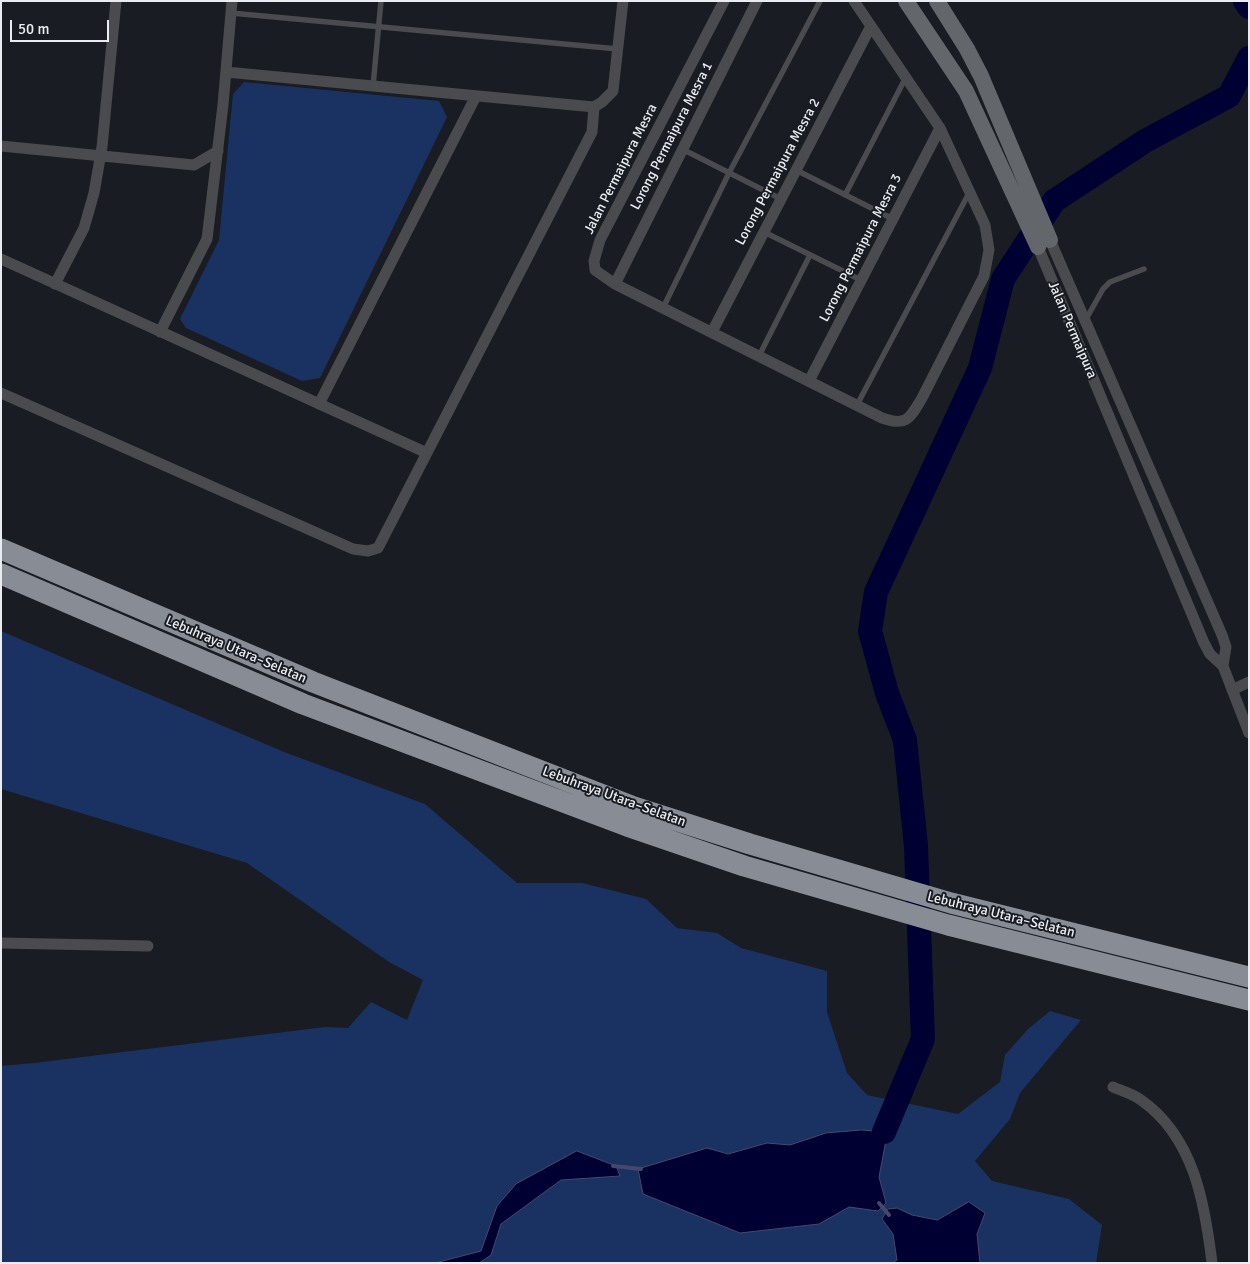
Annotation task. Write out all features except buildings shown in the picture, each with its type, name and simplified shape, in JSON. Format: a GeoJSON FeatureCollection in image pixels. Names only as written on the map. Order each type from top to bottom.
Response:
{"type":"FeatureCollection","features":[{"type":"Feature","properties":{"kind":"highway","name":"Lebuhraya Utara–Selatan"},"geometry":{"type":"LineString","coordinates":[[1,549],[313,682],[634,807],[876,882],[951,903],[1249,977]]}},
{"type":"Feature","properties":{"kind":"highway","name":"Lebuhraya Utara–Selatan"},"geometry":{"type":"LineString","coordinates":[[1,574],[304,704],[627,826],[744,866],[948,925],[1249,1000]]}},
{"type":"Feature","properties":{"kind":"main road","name":"Jalan Permaipura"},"geometry":{"type":"LineString","coordinates":[[906,1],[966,91],[1018,186],[1044,244]]}},
{"type":"Feature","properties":{"kind":"main road","name":"Jalan Permaipura"},"geometry":{"type":"LineString","coordinates":[[937,1],[967,49],[981,76],[1018,186]]}},
{"type":"Feature","properties":{"kind":"street"},"geometry":{"type":"LineString","coordinates":[[55,284],[84,228],[94,193],[101,156],[116,1]]}},
{"type":"Feature","properties":{"kind":"street"},"geometry":{"type":"LineString","coordinates":[[226,72],[594,107],[602,102],[612,91],[622,1]]}},
{"type":"Feature","properties":{"kind":"street","name":"Jalan Permaipura Mesra"},"geometry":{"type":"LineString","coordinates":[[724,1],[600,240],[594,266],[603,278],[882,418],[899,422],[906,420],[912,414],[922,398],[984,276],[989,250],[985,225],[970,191]]}},
{"type":"Feature","properties":{"kind":"street","name":"Lorong Permaipura Mesra 1"},"geometry":{"type":"LineString","coordinates":[[615,284],[757,1]]}},
{"type":"Feature","properties":{"kind":"street"},"geometry":{"type":"LineString","coordinates":[[854,1],[906,75],[940,128],[970,191]]}},
{"type":"Feature","properties":{"kind":"street"},"geometry":{"type":"LineString","coordinates":[[160,332],[207,239],[218,152],[231,7]]}},
{"type":"Feature","properties":{"kind":"street","name":"Lorong Permaipura Mesra 2"},"geometry":{"type":"LineString","coordinates":[[712,332],[871,26]]}},
{"type":"Feature","properties":{"kind":"street"},"geometry":{"type":"LineString","coordinates":[[320,404],[476,96]]}},
{"type":"Feature","properties":{"kind":"street"},"geometry":{"type":"LineString","coordinates":[[1,393],[353,549],[368,551],[378,548],[592,132],[594,107]]}},
{"type":"Feature","properties":{"kind":"street","name":"Lorong Permaipura Mesra 3"},"geometry":{"type":"LineString","coordinates":[[809,381],[940,128]]}},
{"type":"Feature","properties":{"kind":"street"},"geometry":{"type":"LineString","coordinates":[[1,146],[194,165],[218,152]]}},
{"type":"Feature","properties":{"kind":"street","name":"Jalan Permaipura"},"geometry":{"type":"LineString","coordinates":[[1044,244],[1085,321],[1222,635],[1226,647],[1223,666]]}},
{"type":"Feature","properties":{"kind":"street","name":"Jalan Permaipura"},"geometry":{"type":"LineString","coordinates":[[1044,244],[1204,643],[1210,654],[1223,666],[1249,733]]}},
{"type":"Feature","properties":{"kind":"street"},"geometry":{"type":"LineString","coordinates":[[1,259],[427,453]]}},
{"type":"Feature","properties":{"kind":"street"},"geometry":{"type":"LineString","coordinates":[[1232,690],[1249,682]]}},
{"type":"Feature","properties":{"kind":"street"},"geometry":{"type":"LineString","coordinates":[[1,944],[148,946]]}},
{"type":"Feature","properties":{"kind":"street"},"geometry":{"type":"LineString","coordinates":[[1113,1088],[1141,1099],[1168,1126],[1191,1163],[1204,1201],[1212,1263]]}},
{"type":"Feature","properties":{"kind":"lane"},"geometry":{"type":"LineString","coordinates":[[373,86],[380,1]]}},
{"type":"Feature","properties":{"kind":"lane"},"geometry":{"type":"LineString","coordinates":[[663,308],[729,173],[820,1]]}},
{"type":"Feature","properties":{"kind":"lane"},"geometry":{"type":"LineString","coordinates":[[231,7],[378,27],[618,50]]}},
{"type":"Feature","properties":{"kind":"lane"},"geometry":{"type":"LineString","coordinates":[[844,194],[906,75]]}},
{"type":"Feature","properties":{"kind":"lane"},"geometry":{"type":"LineString","coordinates":[[682,149],[781,199]]}},
{"type":"Feature","properties":{"kind":"lane"},"geometry":{"type":"LineString","coordinates":[[796,170],[893,219]]}},
{"type":"Feature","properties":{"kind":"lane"},"geometry":{"type":"LineString","coordinates":[[857,405],[970,191]]}},
{"type":"Feature","properties":{"kind":"lane"},"geometry":{"type":"LineString","coordinates":[[764,232],[862,280]]}},
{"type":"Feature","properties":{"kind":"lane"},"geometry":{"type":"LineString","coordinates":[[759,356],[810,255]]}},
{"type":"Feature","properties":{"kind":"lane"},"geometry":{"type":"LineString","coordinates":[[1085,321],[1103,288],[1110,282],[1144,269]]}},
{"type":"Feature","properties":{"kind":"shaded area"},"geometry":{"type":"Polygon","coordinates":[[[244,82],[439,101],[447,117],[320,378],[302,381],[186,328],[180,319],[219,240],[233,94],[244,82]]]}},
{"type":"Feature","properties":{"kind":"shaded area"},"geometry":{"type":"Polygon","coordinates":[[[1,631],[284,752],[425,804],[517,883],[582,883],[646,899],[677,928],[717,933],[741,948],[827,971],[827,1012],[847,1073],[867,1095],[958,1114],[1000,1082],[1005,1055],[1028,1029],[1050,1011],[1081,1020],[1020,1093],[1010,1119],[975,1161],[992,1181],[1069,1199],[1102,1225],[1096,1263],[1,1263],[1,1066],[325,1027],[348,1028],[371,1002],[407,1020],[423,980],[389,962],[247,863],[1,789],[1,631]]]}},
{"type":"Feature","properties":{"kind":"shaded area"},"geometry":{"type":"Polygon","coordinates":[[[862,1130],[884,1132],[886,1140],[879,1177],[886,1203],[878,1211],[849,1207],[819,1224],[740,1233],[643,1194],[638,1169],[707,1148],[728,1154],[767,1143],[790,1145],[826,1133],[862,1130]]]}},
{"type":"Feature","properties":{"kind":"shaded area"},"geometry":{"type":"Polygon","coordinates":[[[577,1151],[616,1166],[620,1176],[561,1180],[501,1224],[491,1255],[479,1263],[435,1263],[481,1251],[497,1206],[516,1184],[577,1151]]]}},
{"type":"Feature","properties":{"kind":"shaded area"},"geometry":{"type":"Polygon","coordinates":[[[969,1202],[985,1213],[977,1234],[980,1263],[892,1263],[897,1260],[893,1234],[882,1219],[888,1209],[897,1208],[912,1215],[937,1220],[969,1202]]]}},
{"type":"Feature","properties":{"kind":"waterway"},"geometry":{"type":"LineString","coordinates":[[1245,1],[1249,7]]}},
{"type":"Feature","properties":{"kind":"waterway"},"geometry":{"type":"LineString","coordinates":[[884,1132],[923,1039],[916,846],[905,740],[887,693],[870,631],[876,592],[980,368],[1003,279],[1054,201],[1145,141],[1229,96],[1249,58]]}},
{"type":"Feature","properties":{"kind":"waterway"},"geometry":{"type":"LineString","coordinates":[[613,1166],[641,1169]]}},
{"type":"Feature","properties":{"kind":"waterway"},"geometry":{"type":"LineString","coordinates":[[879,1203],[889,1215]]}}]}
